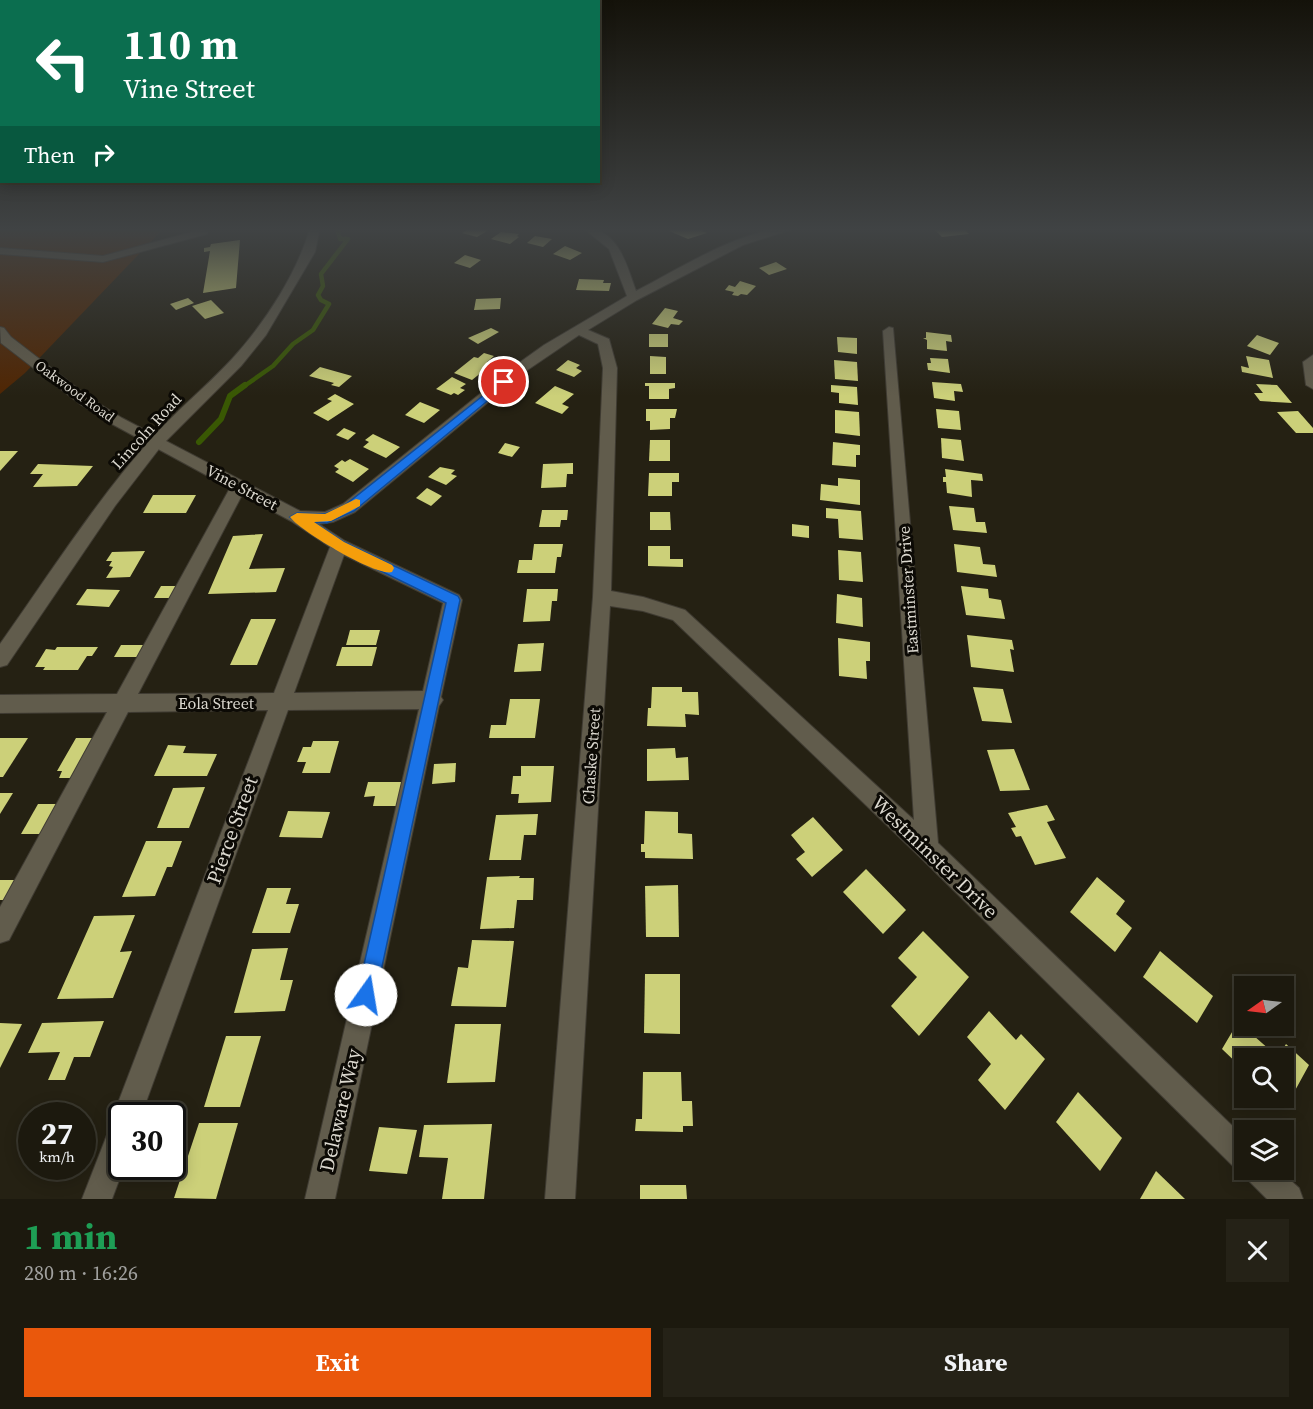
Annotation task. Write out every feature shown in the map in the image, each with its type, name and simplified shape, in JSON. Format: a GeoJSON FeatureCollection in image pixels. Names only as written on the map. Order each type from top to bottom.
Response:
{"type":"FeatureCollection","features":[{"type":"Feature","properties":{"kind":"street","name":"Lincoln Road"},"geometry":{"type":"LineString","coordinates":[[0,659],[109,502],[157,442],[236,363],[262,332],[290,284]]}},
{"type":"Feature","properties":{"kind":"street"},"geometry":{"type":"LineString","coordinates":[[628,284],[633,297]]}},
{"type":"Feature","properties":{"kind":"street"},"geometry":{"type":"LineString","coordinates":[[297,517],[327,518],[349,508],[521,368],[578,330],[659,284]]}},
{"type":"Feature","properties":{"kind":"street","name":"Chaske Street"},"geometry":{"type":"LineString","coordinates":[[560,1199],[602,597],[610,368],[604,342],[578,330]]}},
{"type":"Feature","properties":{"kind":"street","name":"Oakwood Road"},"geometry":{"type":"LineString","coordinates":[[0,331],[6,340],[85,401],[157,442]]}},
{"type":"Feature","properties":{"kind":"street","name":"Eastminster Drive"},"geometry":{"type":"LineString","coordinates":[[889,331],[927,848]]}},
{"type":"Feature","properties":{"kind":"street"},"geometry":{"type":"LineString","coordinates":[[1313,359],[1310,362],[1313,385]]}},
{"type":"Feature","properties":{"kind":"street","name":"Vine Street"},"geometry":{"type":"LineString","coordinates":[[157,442],[297,517],[339,545],[453,600]]}},
{"type":"Feature","properties":{"kind":"street"},"geometry":{"type":"LineString","coordinates":[[0,931],[239,486]]}},
{"type":"Feature","properties":{"kind":"street","name":"Pierce Street"},"geometry":{"type":"LineString","coordinates":[[132,1102],[339,545]]}},
{"type":"Feature","properties":{"kind":"street","name":"Westminster Drive"},"geometry":{"type":"LineString","coordinates":[[602,597],[643,604],[678,615],[927,848],[1234,1147]]}},
{"type":"Feature","properties":{"kind":"street","name":"Delaware Way"},"geometry":{"type":"LineString","coordinates":[[320,1199],[433,700],[453,600]]}},
{"type":"Feature","properties":{"kind":"street","name":"Eola Street"},"geometry":{"type":"LineString","coordinates":[[0,704],[433,700]]}},
{"type":"Feature","properties":{"kind":"street"},"geometry":{"type":"LineString","coordinates":[[97,1199],[108,1170]]}},
{"type":"Feature","properties":{"kind":"street"},"geometry":{"type":"LineString","coordinates":[[1268,1180],[1288,1199]]}},
{"type":"Feature","properties":{"kind":"shaded area"},"geometry":{"type":"Polygon","coordinates":[[[0,284],[110,284],[25,373],[0,394],[0,284]]]}},
{"type":"Feature","properties":{"kind":"building"},"geometry":{"type":"Polygon","coordinates":[[[205,284],[236,284],[236,288],[203,293],[205,284]]]}},
{"type":"Feature","properties":{"kind":"building"},"geometry":{"type":"Polygon","coordinates":[[[578,284],[611,284],[609,291],[576,290],[578,284]]]}},
{"type":"Feature","properties":{"kind":"building"},"geometry":{"type":"Polygon","coordinates":[[[738,284],[756,286],[747,295],[732,295],[734,292],[725,290],[729,285],[735,287],[738,284]]]}},
{"type":"Feature","properties":{"kind":"building"},"geometry":{"type":"Polygon","coordinates":[[[188,298],[194,303],[176,310],[170,304],[188,298]]]}},
{"type":"Feature","properties":{"kind":"building"},"geometry":{"type":"Polygon","coordinates":[[[501,298],[500,309],[474,310],[476,299],[501,298]]]}},
{"type":"Feature","properties":{"kind":"building"},"geometry":{"type":"Polygon","coordinates":[[[211,300],[224,313],[205,319],[192,306],[211,300]]]}},
{"type":"Feature","properties":{"kind":"building"},"geometry":{"type":"Polygon","coordinates":[[[665,308],[678,311],[673,318],[683,321],[679,325],[671,324],[668,328],[652,324],[665,308]]]}},
{"type":"Feature","properties":{"kind":"building"},"geometry":{"type":"Polygon","coordinates":[[[491,328],[499,332],[478,344],[468,338],[491,328]]]}},
{"type":"Feature","properties":{"kind":"building"},"geometry":{"type":"Polygon","coordinates":[[[926,332],[951,335],[952,342],[946,341],[947,351],[927,349],[927,340],[923,338],[926,338],[926,332]]]}},
{"type":"Feature","properties":{"kind":"building"},"geometry":{"type":"Polygon","coordinates":[[[649,334],[668,334],[668,347],[649,347],[649,334]]]}},
{"type":"Feature","properties":{"kind":"building"},"geometry":{"type":"Polygon","coordinates":[[[1257,335],[1279,343],[1270,355],[1247,346],[1257,335]]]}},
{"type":"Feature","properties":{"kind":"building"},"geometry":{"type":"Polygon","coordinates":[[[837,337],[857,338],[857,354],[838,352],[837,337]]]}},
{"type":"Feature","properties":{"kind":"building"},"geometry":{"type":"Polygon","coordinates":[[[484,353],[494,356],[487,362],[492,364],[472,380],[454,373],[474,357],[478,358],[484,353]]]}},
{"type":"Feature","properties":{"kind":"building"},"geometry":{"type":"Polygon","coordinates":[[[650,356],[666,357],[666,374],[650,374],[650,356]]]}},
{"type":"Feature","properties":{"kind":"building"},"geometry":{"type":"Polygon","coordinates":[[[1246,356],[1269,360],[1273,378],[1242,372],[1241,366],[1249,368],[1246,356]]]}},
{"type":"Feature","properties":{"kind":"building"},"geometry":{"type":"Polygon","coordinates":[[[930,358],[948,359],[950,373],[928,370],[927,363],[931,363],[930,358]]]}},
{"type":"Feature","properties":{"kind":"building"},"geometry":{"type":"Polygon","coordinates":[[[568,360],[580,365],[576,368],[582,371],[574,377],[556,370],[568,360]]]}},
{"type":"Feature","properties":{"kind":"building"},"geometry":{"type":"Polygon","coordinates":[[[834,360],[857,362],[858,381],[835,379],[834,360]]]}},
{"type":"Feature","properties":{"kind":"building"},"geometry":{"type":"Polygon","coordinates":[[[320,367],[352,376],[339,387],[331,385],[334,383],[309,376],[320,367]]]}},
{"type":"Feature","properties":{"kind":"building"},"geometry":{"type":"Polygon","coordinates":[[[452,377],[466,384],[460,388],[465,390],[458,395],[454,393],[451,395],[436,389],[452,377]]]}},
{"type":"Feature","properties":{"kind":"building"},"geometry":{"type":"Polygon","coordinates":[[[932,382],[961,384],[963,392],[954,391],[955,401],[934,398],[932,382]]]}},
{"type":"Feature","properties":{"kind":"building"},"geometry":{"type":"Polygon","coordinates":[[[645,383],[675,383],[675,388],[669,389],[669,399],[649,399],[649,386],[645,386],[645,383]]]}},
{"type":"Feature","properties":{"kind":"building"},"geometry":{"type":"Polygon","coordinates":[[[1256,384],[1277,385],[1292,403],[1260,401],[1254,393],[1263,393],[1256,384]]]}},
{"type":"Feature","properties":{"kind":"building"},"geometry":{"type":"Polygon","coordinates":[[[831,385],[857,387],[858,405],[839,403],[839,393],[831,392],[831,385]]]}},
{"type":"Feature","properties":{"kind":"building"},"geometry":{"type":"Polygon","coordinates":[[[555,386],[574,394],[562,404],[569,407],[562,414],[535,403],[555,386]]]}},
{"type":"Feature","properties":{"kind":"building"},"geometry":{"type":"Polygon","coordinates":[[[335,394],[354,404],[328,421],[313,413],[332,401],[327,399],[335,394]]]}},
{"type":"Feature","properties":{"kind":"building"},"geometry":{"type":"Polygon","coordinates":[[[420,402],[440,410],[424,423],[405,415],[420,402]]]}},
{"type":"Feature","properties":{"kind":"building"},"geometry":{"type":"Polygon","coordinates":[[[646,409],[677,409],[675,418],[670,418],[670,429],[650,430],[650,421],[646,421],[646,409]]]}},
{"type":"Feature","properties":{"kind":"building"},"geometry":{"type":"Polygon","coordinates":[[[936,409],[959,411],[961,430],[938,428],[936,409]]]}},
{"type":"Feature","properties":{"kind":"building"},"geometry":{"type":"Polygon","coordinates":[[[835,410],[859,412],[860,436],[835,433],[835,410]]]}},
{"type":"Feature","properties":{"kind":"building"},"geometry":{"type":"Polygon","coordinates":[[[1298,411],[1313,428],[1313,433],[1296,433],[1277,412],[1298,411]]]}},
{"type":"Feature","properties":{"kind":"building"},"geometry":{"type":"Polygon","coordinates":[[[344,428],[356,433],[348,440],[336,435],[344,428]]]}},
{"type":"Feature","properties":{"kind":"building"},"geometry":{"type":"Polygon","coordinates":[[[373,434],[400,447],[386,458],[363,447],[369,442],[365,440],[373,434]]]}},
{"type":"Feature","properties":{"kind":"building"},"geometry":{"type":"Polygon","coordinates":[[[941,438],[961,440],[964,461],[942,458],[941,438]]]}},
{"type":"Feature","properties":{"kind":"building"},"geometry":{"type":"Polygon","coordinates":[[[650,440],[670,440],[670,461],[649,461],[650,440]]]}},
{"type":"Feature","properties":{"kind":"building"},"geometry":{"type":"Polygon","coordinates":[[[833,442],[860,445],[860,455],[856,455],[856,467],[832,465],[833,442]]]}},
{"type":"Feature","properties":{"kind":"building"},"geometry":{"type":"Polygon","coordinates":[[[505,443],[520,447],[512,457],[498,453],[505,443]]]}},
{"type":"Feature","properties":{"kind":"building"},"geometry":{"type":"Polygon","coordinates":[[[0,451],[18,451],[0,471],[0,451]]]}},
{"type":"Feature","properties":{"kind":"building"},"geometry":{"type":"Polygon","coordinates":[[[350,459],[369,469],[353,482],[335,472],[339,469],[334,466],[342,460],[345,462],[350,459]]]}},
{"type":"Feature","properties":{"kind":"building"},"geometry":{"type":"Polygon","coordinates":[[[573,463],[573,474],[567,474],[566,487],[541,488],[543,464],[573,463]]]}},
{"type":"Feature","properties":{"kind":"building"},"geometry":{"type":"Polygon","coordinates":[[[38,464],[93,466],[77,486],[33,487],[43,474],[30,474],[38,464]]]}},
{"type":"Feature","properties":{"kind":"building"},"geometry":{"type":"Polygon","coordinates":[[[440,467],[455,470],[451,474],[457,476],[446,485],[428,477],[440,467]]]}},
{"type":"Feature","properties":{"kind":"building"},"geometry":{"type":"Polygon","coordinates":[[[945,469],[982,474],[983,481],[971,480],[972,497],[947,493],[946,482],[943,482],[943,477],[946,477],[945,469]]]}},
{"type":"Feature","properties":{"kind":"building"},"geometry":{"type":"Polygon","coordinates":[[[649,473],[679,473],[679,482],[672,482],[672,496],[648,496],[649,473]]]}},
{"type":"Feature","properties":{"kind":"building"},"geometry":{"type":"Polygon","coordinates":[[[838,478],[860,480],[860,505],[820,500],[821,484],[838,486],[838,478]]]}},
{"type":"Feature","properties":{"kind":"building"},"geometry":{"type":"Polygon","coordinates":[[[427,488],[442,496],[431,506],[416,498],[427,488]]]}},
{"type":"Feature","properties":{"kind":"building"},"geometry":{"type":"Polygon","coordinates":[[[153,495],[196,495],[186,513],[143,513],[153,495]]]}},
{"type":"Feature","properties":{"kind":"building"},"geometry":{"type":"Polygon","coordinates":[[[949,506],[974,508],[976,522],[985,522],[987,533],[953,530],[949,506]]]}},
{"type":"Feature","properties":{"kind":"building"},"geometry":{"type":"Polygon","coordinates":[[[826,508],[861,511],[863,540],[839,538],[838,519],[826,518],[826,508]]]}},
{"type":"Feature","properties":{"kind":"building"},"geometry":{"type":"Polygon","coordinates":[[[542,510],[568,510],[567,520],[561,520],[560,527],[539,527],[542,510]]]}},
{"type":"Feature","properties":{"kind":"building"},"geometry":{"type":"Polygon","coordinates":[[[650,512],[670,512],[671,530],[650,530],[650,512]]]}},
{"type":"Feature","properties":{"kind":"building"},"geometry":{"type":"Polygon","coordinates":[[[792,524],[809,526],[809,538],[792,536],[792,524]]]}},
{"type":"Feature","properties":{"kind":"building"},"geometry":{"type":"Polygon","coordinates":[[[263,534],[249,569],[285,568],[276,592],[208,594],[233,536],[263,534]]]}},
{"type":"Feature","properties":{"kind":"building"},"geometry":{"type":"Polygon","coordinates":[[[534,544],[563,544],[561,557],[557,557],[555,573],[517,573],[519,560],[532,560],[534,544]]]}},
{"type":"Feature","properties":{"kind":"building"},"geometry":{"type":"Polygon","coordinates":[[[954,544],[980,547],[983,564],[995,565],[997,577],[957,572],[954,544]]]}},
{"type":"Feature","properties":{"kind":"building"},"geometry":{"type":"Polygon","coordinates":[[[648,546],[670,546],[670,559],[683,559],[683,567],[648,566],[648,546]]]}},
{"type":"Feature","properties":{"kind":"building"},"geometry":{"type":"Polygon","coordinates":[[[838,550],[861,552],[863,582],[839,580],[838,550]]]}},
{"type":"Feature","properties":{"kind":"building"},"geometry":{"type":"Polygon","coordinates":[[[145,551],[130,577],[106,578],[113,567],[109,566],[112,561],[106,561],[112,552],[145,551]]]}},
{"type":"Feature","properties":{"kind":"building"},"geometry":{"type":"Polygon","coordinates":[[[161,586],[178,586],[171,598],[154,598],[161,586]]]}},
{"type":"Feature","properties":{"kind":"building"},"geometry":{"type":"Polygon","coordinates":[[[961,586],[988,589],[989,598],[1001,600],[1005,619],[966,615],[961,586]]]}},
{"type":"Feature","properties":{"kind":"building"},"geometry":{"type":"Polygon","coordinates":[[[87,589],[120,590],[109,607],[76,605],[87,589]]]}},
{"type":"Feature","properties":{"kind":"building"},"geometry":{"type":"Polygon","coordinates":[[[527,589],[558,589],[557,601],[552,601],[550,621],[523,622],[527,589]]]}},
{"type":"Feature","properties":{"kind":"building"},"geometry":{"type":"Polygon","coordinates":[[[837,594],[862,598],[863,627],[836,623],[837,594]]]}},
{"type":"Feature","properties":{"kind":"building"},"geometry":{"type":"Polygon","coordinates":[[[251,619],[276,619],[257,665],[230,665],[251,619]]]}},
{"type":"Feature","properties":{"kind":"building"},"geometry":{"type":"Polygon","coordinates":[[[350,630],[380,630],[376,645],[346,645],[350,630]]]}},
{"type":"Feature","properties":{"kind":"building"},"geometry":{"type":"Polygon","coordinates":[[[967,635],[1012,640],[1014,650],[1010,649],[1014,672],[971,667],[967,635]]]}},
{"type":"Feature","properties":{"kind":"building"},"geometry":{"type":"Polygon","coordinates":[[[838,638],[870,642],[870,661],[866,661],[867,679],[839,676],[838,638]]]}},
{"type":"Feature","properties":{"kind":"building"},"geometry":{"type":"Polygon","coordinates":[[[544,643],[541,671],[514,672],[518,644],[544,643]]]}},
{"type":"Feature","properties":{"kind":"building"},"geometry":{"type":"Polygon","coordinates":[[[121,645],[146,645],[140,657],[114,657],[121,645]]]}},
{"type":"Feature","properties":{"kind":"building"},"geometry":{"type":"Polygon","coordinates":[[[57,647],[98,647],[92,656],[87,656],[78,670],[43,670],[45,667],[35,667],[46,649],[55,650],[57,647]]]}},
{"type":"Feature","properties":{"kind":"building"},"geometry":{"type":"Polygon","coordinates":[[[342,647],[377,647],[372,666],[336,666],[342,647]]]}},
{"type":"Feature","properties":{"kind":"building"},"geometry":{"type":"Polygon","coordinates":[[[652,687],[682,687],[682,692],[698,692],[699,715],[685,714],[686,727],[647,726],[652,687]]]}},
{"type":"Feature","properties":{"kind":"building"},"geometry":{"type":"Polygon","coordinates":[[[973,687],[1003,689],[1012,723],[982,721],[973,687]]]}},
{"type":"Feature","properties":{"kind":"building"},"geometry":{"type":"Polygon","coordinates":[[[510,699],[540,699],[535,738],[489,738],[491,725],[506,725],[510,699]]]}},
{"type":"Feature","properties":{"kind":"building"},"geometry":{"type":"Polygon","coordinates":[[[0,738],[28,738],[3,777],[0,777],[0,738]]]}},
{"type":"Feature","properties":{"kind":"building"},"geometry":{"type":"Polygon","coordinates":[[[76,738],[101,738],[76,778],[59,778],[62,771],[57,771],[76,738]]]}},
{"type":"Feature","properties":{"kind":"building"},"geometry":{"type":"Polygon","coordinates":[[[313,741],[339,741],[330,773],[302,773],[306,762],[297,762],[303,747],[311,747],[313,741]]]}},
{"type":"Feature","properties":{"kind":"building"},"geometry":{"type":"Polygon","coordinates":[[[168,745],[186,746],[183,753],[217,754],[207,776],[154,776],[168,745]]]}},
{"type":"Feature","properties":{"kind":"building"},"geometry":{"type":"Polygon","coordinates":[[[675,748],[676,758],[688,757],[689,780],[647,781],[647,749],[675,748]]]}},
{"type":"Feature","properties":{"kind":"building"},"geometry":{"type":"Polygon","coordinates":[[[1014,749],[1030,790],[1000,791],[987,750],[1014,749]]]}},
{"type":"Feature","properties":{"kind":"building"},"geometry":{"type":"Polygon","coordinates":[[[456,763],[455,782],[432,784],[434,764],[456,763]]]}},
{"type":"Feature","properties":{"kind":"building"},"geometry":{"type":"Polygon","coordinates":[[[521,766],[554,766],[551,802],[518,803],[519,794],[511,794],[513,776],[521,776],[521,766]]]}},
{"type":"Feature","properties":{"kind":"building"},"geometry":{"type":"Polygon","coordinates":[[[368,782],[402,782],[397,806],[373,806],[375,796],[364,797],[368,782]]]}},
{"type":"Feature","properties":{"kind":"building"},"geometry":{"type":"Polygon","coordinates":[[[205,787],[189,828],[157,828],[173,788],[205,787]]]}},
{"type":"Feature","properties":{"kind":"building"},"geometry":{"type":"Polygon","coordinates":[[[0,793],[13,793],[0,814],[0,793]]]}},
{"type":"Feature","properties":{"kind":"building"},"geometry":{"type":"Polygon","coordinates":[[[38,804],[62,804],[46,834],[21,834],[38,804]]]}},
{"type":"Feature","properties":{"kind":"building"},"geometry":{"type":"Polygon","coordinates":[[[1047,805],[1055,820],[1047,822],[1066,858],[1035,865],[1021,836],[1016,837],[1011,828],[1016,827],[1008,813],[1047,805]]]}},
{"type":"Feature","properties":{"kind":"building"},"geometry":{"type":"Polygon","coordinates":[[[288,811],[330,812],[322,838],[279,837],[288,811]]]}},
{"type":"Feature","properties":{"kind":"building"},"geometry":{"type":"Polygon","coordinates":[[[645,811],[678,812],[678,833],[692,834],[693,859],[645,858],[645,852],[641,852],[641,844],[644,844],[645,811]]]}},
{"type":"Feature","properties":{"kind":"building"},"geometry":{"type":"Polygon","coordinates":[[[538,814],[536,835],[524,835],[521,860],[489,860],[496,815],[538,814]]]}},
{"type":"Feature","properties":{"kind":"building"},"geometry":{"type":"Polygon","coordinates":[[[813,817],[843,850],[812,877],[796,859],[805,852],[791,835],[813,817]]]}},
{"type":"Feature","properties":{"kind":"building"},"geometry":{"type":"Polygon","coordinates":[[[146,841],[182,841],[172,867],[167,867],[155,896],[122,897],[146,841]]]}},
{"type":"Feature","properties":{"kind":"building"},"geometry":{"type":"Polygon","coordinates":[[[866,869],[906,910],[883,934],[843,892],[866,869]]]}},
{"type":"Feature","properties":{"kind":"building"},"geometry":{"type":"Polygon","coordinates":[[[520,876],[519,878],[534,878],[533,900],[517,900],[514,928],[480,929],[487,877],[520,876]]]}},
{"type":"Feature","properties":{"kind":"building"},"geometry":{"type":"Polygon","coordinates":[[[1097,877],[1125,901],[1116,914],[1132,928],[1115,952],[1070,912],[1097,877]]]}},
{"type":"Feature","properties":{"kind":"building"},"geometry":{"type":"Polygon","coordinates":[[[0,880],[20,880],[9,900],[0,900],[0,880]]]}},
{"type":"Feature","properties":{"kind":"building"},"geometry":{"type":"Polygon","coordinates":[[[678,885],[679,937],[646,937],[645,886],[678,885]]]}},
{"type":"Feature","properties":{"kind":"building"},"geometry":{"type":"Polygon","coordinates":[[[267,888],[291,888],[286,904],[299,904],[290,933],[252,933],[267,888]]]}},
{"type":"Feature","properties":{"kind":"building"},"geometry":{"type":"Polygon","coordinates":[[[135,915],[120,952],[132,951],[113,998],[57,999],[94,916],[135,915]]]}},
{"type":"Feature","properties":{"kind":"building"},"geometry":{"type":"Polygon","coordinates":[[[923,931],[969,977],[919,1036],[891,1006],[917,977],[898,958],[923,931]]]}},
{"type":"Feature","properties":{"kind":"building"},"geometry":{"type":"Polygon","coordinates":[[[472,940],[514,941],[506,1007],[451,1006],[458,967],[468,968],[472,940]]]}},
{"type":"Feature","properties":{"kind":"building"},"geometry":{"type":"Polygon","coordinates":[[[288,948],[280,980],[293,980],[285,1011],[234,1013],[252,949],[288,948]]]}},
{"type":"Feature","properties":{"kind":"building"},"geometry":{"type":"Polygon","coordinates":[[[1160,951],[1213,996],[1197,1023],[1143,977],[1160,951]]]}},
{"type":"Feature","properties":{"kind":"building"},"geometry":{"type":"Polygon","coordinates":[[[645,974],[680,974],[680,1034],[644,1033],[645,974]]]}},
{"type":"Feature","properties":{"kind":"building"},"geometry":{"type":"Polygon","coordinates":[[[989,1011],[1016,1040],[1021,1034],[1045,1059],[1005,1110],[978,1080],[991,1064],[967,1037],[989,1011]]]}},
{"type":"Feature","properties":{"kind":"building"},"geometry":{"type":"Polygon","coordinates":[[[104,1021],[90,1057],[74,1057],[65,1080],[48,1080],[60,1052],[28,1053],[42,1023],[104,1021]]]}},
{"type":"Feature","properties":{"kind":"building"},"geometry":{"type":"Polygon","coordinates":[[[0,1023],[22,1024],[0,1068],[0,1023]]]}},
{"type":"Feature","properties":{"kind":"building"},"geometry":{"type":"Polygon","coordinates":[[[455,1024],[501,1024],[495,1082],[447,1083],[455,1024]]]}},
{"type":"Feature","properties":{"kind":"building"},"geometry":{"type":"Polygon","coordinates":[[[1234,1029],[1234,1036],[1254,1036],[1268,1048],[1234,1048],[1234,1060],[1222,1049],[1234,1029]]]}},
{"type":"Feature","properties":{"kind":"building"},"geometry":{"type":"Polygon","coordinates":[[[226,1036],[261,1036],[240,1107],[204,1107],[226,1036]]]}},
{"type":"Feature","properties":{"kind":"building"},"geometry":{"type":"Polygon","coordinates":[[[1294,1051],[1309,1065],[1294,1092],[1294,1051]]]}},
{"type":"Feature","properties":{"kind":"building"},"geometry":{"type":"Polygon","coordinates":[[[643,1072],[681,1072],[682,1101],[692,1101],[693,1126],[683,1126],[683,1132],[635,1131],[636,1119],[642,1119],[643,1072]]]}},
{"type":"Feature","properties":{"kind":"building"},"geometry":{"type":"Polygon","coordinates":[[[1078,1092],[1122,1138],[1100,1171],[1056,1122],[1078,1092]]]}},
{"type":"Feature","properties":{"kind":"building"},"geometry":{"type":"Polygon","coordinates":[[[199,1123],[238,1123],[216,1199],[174,1198],[180,1180],[186,1180],[186,1162],[199,1123]]]}},
{"type":"Feature","properties":{"kind":"building"},"geometry":{"type":"Polygon","coordinates":[[[492,1124],[484,1199],[442,1199],[448,1158],[419,1157],[424,1125],[492,1124]]]}},
{"type":"Feature","properties":{"kind":"building"},"geometry":{"type":"Polygon","coordinates":[[[379,1127],[417,1130],[407,1174],[369,1171],[379,1127]]]}},
{"type":"Feature","properties":{"kind":"building"},"geometry":{"type":"Polygon","coordinates":[[[1156,1171],[1185,1199],[1140,1199],[1156,1171]]]}},
{"type":"Feature","properties":{"kind":"building"},"geometry":{"type":"Polygon","coordinates":[[[640,1185],[686,1185],[687,1199],[640,1199],[640,1185]]]}},
{"type":"Feature","properties":{"kind":"waterway"},"geometry":{"type":"LineString","coordinates":[[243,387],[273,366],[293,344],[313,330],[329,304],[321,300],[318,295],[323,284]]}},
{"type":"Feature","properties":{"kind":"waterway"},"geometry":{"type":"LineString","coordinates":[[199,442],[221,419],[230,396],[245,385]]}},
{"type":"Feature","properties":{"kind":"slow traffic"},"geometry":{"type":"LineString","coordinates":[[356,503],[327,518],[297,517],[339,545],[387,568]]}},
{"type":"Feature","properties":{"kind":"route"},"geometry":{"type":"LineString","coordinates":[[366,995],[433,700],[453,600],[339,545],[297,517],[327,518],[349,508],[504,382]]}}]}
